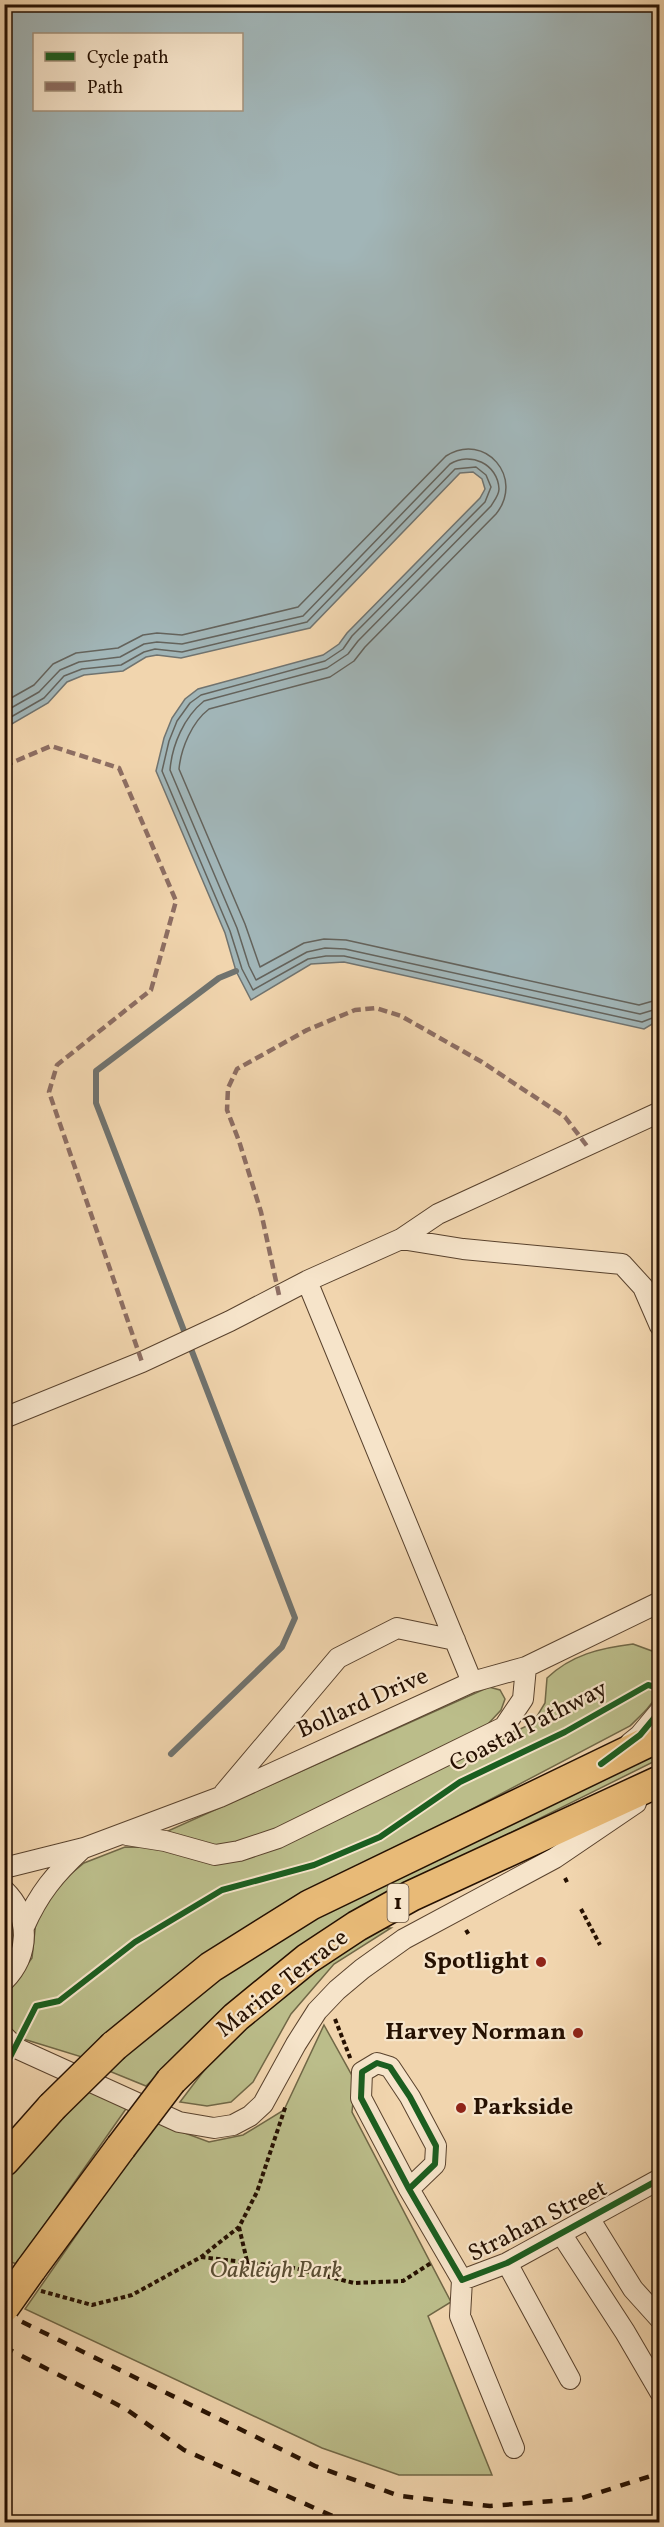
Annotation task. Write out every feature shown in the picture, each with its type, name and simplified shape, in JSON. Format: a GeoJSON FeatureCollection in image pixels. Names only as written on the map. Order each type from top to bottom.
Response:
{"type":"FeatureCollection","features":[{"type":"Feature","properties":{"kind":"highway","name":"Marine Terrace"},"geometry":{"type":"LineString","coordinates":[[4,2161],[52,2107],[114,2046],[211,1967],[310,1905],[660,1736]]}},
{"type":"Feature","properties":{"kind":"highway","name":"Marine Terrace"},"geometry":{"type":"LineString","coordinates":[[4,2307],[32,2278],[121,2147],[171,2081],[236,2017],[307,1959],[357,1926],[411,1896],[660,1783]]}},
{"type":"Feature","properties":{"kind":"street"},"geometry":{"type":"LineString","coordinates":[[4,1418],[142,1362],[230,1321],[307,1281],[401,1239],[438,1214],[660,1112]]}},
{"type":"Feature","properties":{"kind":"street"},"geometry":{"type":"LineString","coordinates":[[401,1239],[463,1249],[622,1264],[643,1287],[660,1326]]}},
{"type":"Feature","properties":{"kind":"street"},"geometry":{"type":"LineString","coordinates":[[307,1281],[472,1682]]}},
{"type":"Feature","properties":{"kind":"street","name":"Bollard Drive"},"geometry":{"type":"LineString","coordinates":[[4,1868],[84,1848],[124,1835],[220,1797],[472,1682],[526,1667],[660,1602]]}},
{"type":"Feature","properties":{"kind":"street"},"geometry":{"type":"LineString","coordinates":[[220,1797],[338,1658],[397,1628],[455,1640]]}},
{"type":"Feature","properties":{"kind":"street"},"geometry":{"type":"LineString","coordinates":[[124,1835],[165,1841],[215,1855],[238,1851],[278,1838],[504,1727],[523,1699],[526,1667]]}},
{"type":"Feature","properties":{"kind":"street"},"geometry":{"type":"LineString","coordinates":[[601,1764],[640,1735],[660,1711]]}},
{"type":"Feature","properties":{"kind":"street"},"geometry":{"type":"LineString","coordinates":[[4,2036],[16,2048],[179,2122],[214,2128],[242,2121],[263,2104],[304,2029],[327,2000],[362,1969],[404,1940],[555,1858],[620,1815],[660,1783]]}},
{"type":"Feature","properties":{"kind":"street","name":"Bollard Drive"},"geometry":{"type":"LineString","coordinates":[[24,1927],[36,1902],[55,1874],[84,1848]]}},
{"type":"Feature","properties":{"kind":"street"},"geometry":{"type":"LineString","coordinates":[[4,1890],[18,1909],[24,1927],[24,1946],[18,1964],[4,1981]]}},
{"type":"Feature","properties":{"kind":"street","name":"Strahan Street"},"geometry":{"type":"LineString","coordinates":[[409,2189],[435,2164],[436,2146],[410,2097],[390,2067],[377,2063],[362,2072],[361,2098],[409,2189],[462,2280],[507,2263],[562,2235],[660,2179]]}},
{"type":"Feature","properties":{"kind":"street"},"geometry":{"type":"LineString","coordinates":[[589,2218],[633,2289],[660,2319]]}},
{"type":"Feature","properties":{"kind":"street"},"geometry":{"type":"LineString","coordinates":[[562,2235],[625,2332],[660,2392]]}},
{"type":"Feature","properties":{"kind":"street"},"geometry":{"type":"LineString","coordinates":[[507,2263],[570,2379]]}},
{"type":"Feature","properties":{"kind":"street"},"geometry":{"type":"LineString","coordinates":[[462,2280],[460,2316],[514,2448]]}},
{"type":"Feature","properties":{"kind":"path"},"geometry":{"type":"LineString","coordinates":[[566,1878],[568,1884]]}},
{"type":"Feature","properties":{"kind":"path"},"geometry":{"type":"LineString","coordinates":[[581,1909],[600,1945]]}},
{"type":"Feature","properties":{"kind":"path"},"geometry":{"type":"LineString","coordinates":[[466,1930],[469,1935]]}},
{"type":"Feature","properties":{"kind":"path"},"geometry":{"type":"LineString","coordinates":[[327,2000],[352,2061]]}},
{"type":"Feature","properties":{"kind":"path"},"geometry":{"type":"LineString","coordinates":[[32,2278],[51,2295],[92,2305],[132,2295],[201,2257],[238,2227],[257,2192],[288,2099]]}},
{"type":"Feature","properties":{"kind":"path"},"geometry":{"type":"LineString","coordinates":[[238,2227],[246,2261]]}},
{"type":"Feature","properties":{"kind":"path"},"geometry":{"type":"LineString","coordinates":[[201,2257],[294,2268],[354,2283],[372,2283],[403,2281],[448,2255]]}},
{"type":"Feature","properties":{"kind":"green space"},"geometry":{"type":"Polygon","coordinates":[[[633,1644],[652,1651],[659,1659],[659,1672],[655,1697],[630,1726],[335,1881],[85,2058],[17,2037],[5,2028],[5,1990],[11,1987],[32,1958],[36,1921],[50,1891],[84,1863],[125,1847],[269,1848],[533,1723],[545,1703],[547,1678],[556,1670],[587,1654],[633,1644]]]}},
{"type":"Feature","properties":{"kind":"green space"},"geometry":{"type":"Polygon","coordinates":[[[489,1687],[500,1690],[505,1699],[501,1710],[474,1739],[240,1846],[217,1847],[159,1835],[489,1687]]]}},
{"type":"Feature","properties":{"kind":"green space"},"geometry":{"type":"Polygon","coordinates":[[[659,1752],[659,1759],[369,1903],[223,2012],[146,2086],[109,2071],[183,2003],[286,1934],[363,1893],[659,1752]]]}},
{"type":"Feature","properties":{"kind":"green space"},"geometry":{"type":"Polygon","coordinates":[[[4,1906],[12,1921],[14,1936],[4,1965],[4,1906]]]}},
{"type":"Feature","properties":{"kind":"green space"},"geometry":{"type":"Polygon","coordinates":[[[378,1928],[391,1928],[334,1964],[291,2014],[253,2082],[231,2102],[207,2106],[180,2102],[210,2064],[251,2022],[313,1973],[378,1928]]]}},
{"type":"Feature","properties":{"kind":"green space","name":"Oakleigh Park"},"geometry":{"type":"Polygon","coordinates":[[[324,2025],[355,2081],[352,2112],[451,2302],[428,2316],[492,2475],[399,2475],[322,2448],[25,2309],[155,2122],[209,2142],[243,2135],[284,2110],[324,2025]]]}},
{"type":"Feature","properties":{"kind":"green space"},"geometry":{"type":"Polygon","coordinates":[[[88,2091],[128,2106],[17,2264],[5,2260],[4,2182],[88,2091]]]}},
{"type":"Feature","properties":{"kind":"water"},"geometry":{"type":"Polygon","coordinates":[[[5,4],[659,5],[659,1020],[644,1029],[344,962],[311,964],[251,1000],[236,971],[225,933],[156,771],[164,738],[172,718],[185,699],[198,689],[323,655],[339,644],[347,633],[480,498],[485,489],[482,479],[473,472],[460,473],[310,628],[181,658],[157,655],[146,657],[123,671],[84,675],[67,682],[48,703],[5,728],[5,4]]]}},
{"type":"Feature","properties":{"kind":"waterway"},"geometry":{"type":"LineString","coordinates":[[171,1754],[282,1647],[295,1618],[96,1103],[96,1071],[219,978],[236,971]]}},
{"type":"Feature","properties":{"kind":"railway"},"geometry":{"type":"LineString","coordinates":[[4,2313],[315,2466],[400,2496],[490,2506],[579,2499],[660,2473]]}},
{"type":"Feature","properties":{"kind":"railway"},"geometry":{"type":"LineString","coordinates":[[4,2347],[126,2409],[184,2450],[346,2522]]}},
{"type":"Feature","properties":{"kind":"railway"},"geometry":{"type":"LineString","coordinates":[[637,2522],[660,2515]]}},
{"type":"Feature","properties":{"kind":"marked path"},"geometry":{"type":"LineString","coordinates":[[4,766],[51,746],[119,768],[176,901],[151,990],[57,1065],[49,1092],[142,1362]]}},
{"type":"Feature","properties":{"kind":"marked path"},"geometry":{"type":"LineString","coordinates":[[279,1295],[261,1212],[227,1110],[228,1088],[237,1069],[307,1030],[355,1010],[376,1008],[401,1016],[482,1062],[565,1117],[587,1146]]}},
{"type":"Feature","properties":{"kind":"cycle path","name":"Coastal Pathway"},"geometry":{"type":"LineString","coordinates":[[4,2069],[36,2006],[59,2001],[135,1942],[222,1890],[314,1865],[380,1837],[460,1782],[565,1732],[648,1685],[660,1688]]}},
{"type":"Feature","properties":{"kind":"cycle path"},"geometry":{"type":"LineString","coordinates":[[601,1764],[640,1735],[660,1711]]}},
{"type":"Feature","properties":{"kind":"cycle path"},"geometry":{"type":"LineString","coordinates":[[409,2189],[435,2164],[436,2146],[410,2097],[390,2067],[377,2063],[362,2072],[361,2098],[409,2189],[462,2280],[507,2263],[660,2179]]}},
{"type":"Feature","properties":{"kind":"place","name":"Spotlight"},"geometry":{"type":"Point","coordinates":[541,1962]}},
{"type":"Feature","properties":{"kind":"place","name":"Harvey Norman"},"geometry":{"type":"Point","coordinates":[578,2033]}},
{"type":"Feature","properties":{"kind":"place","name":"Parkside"},"geometry":{"type":"Point","coordinates":[461,2108]}}]}
